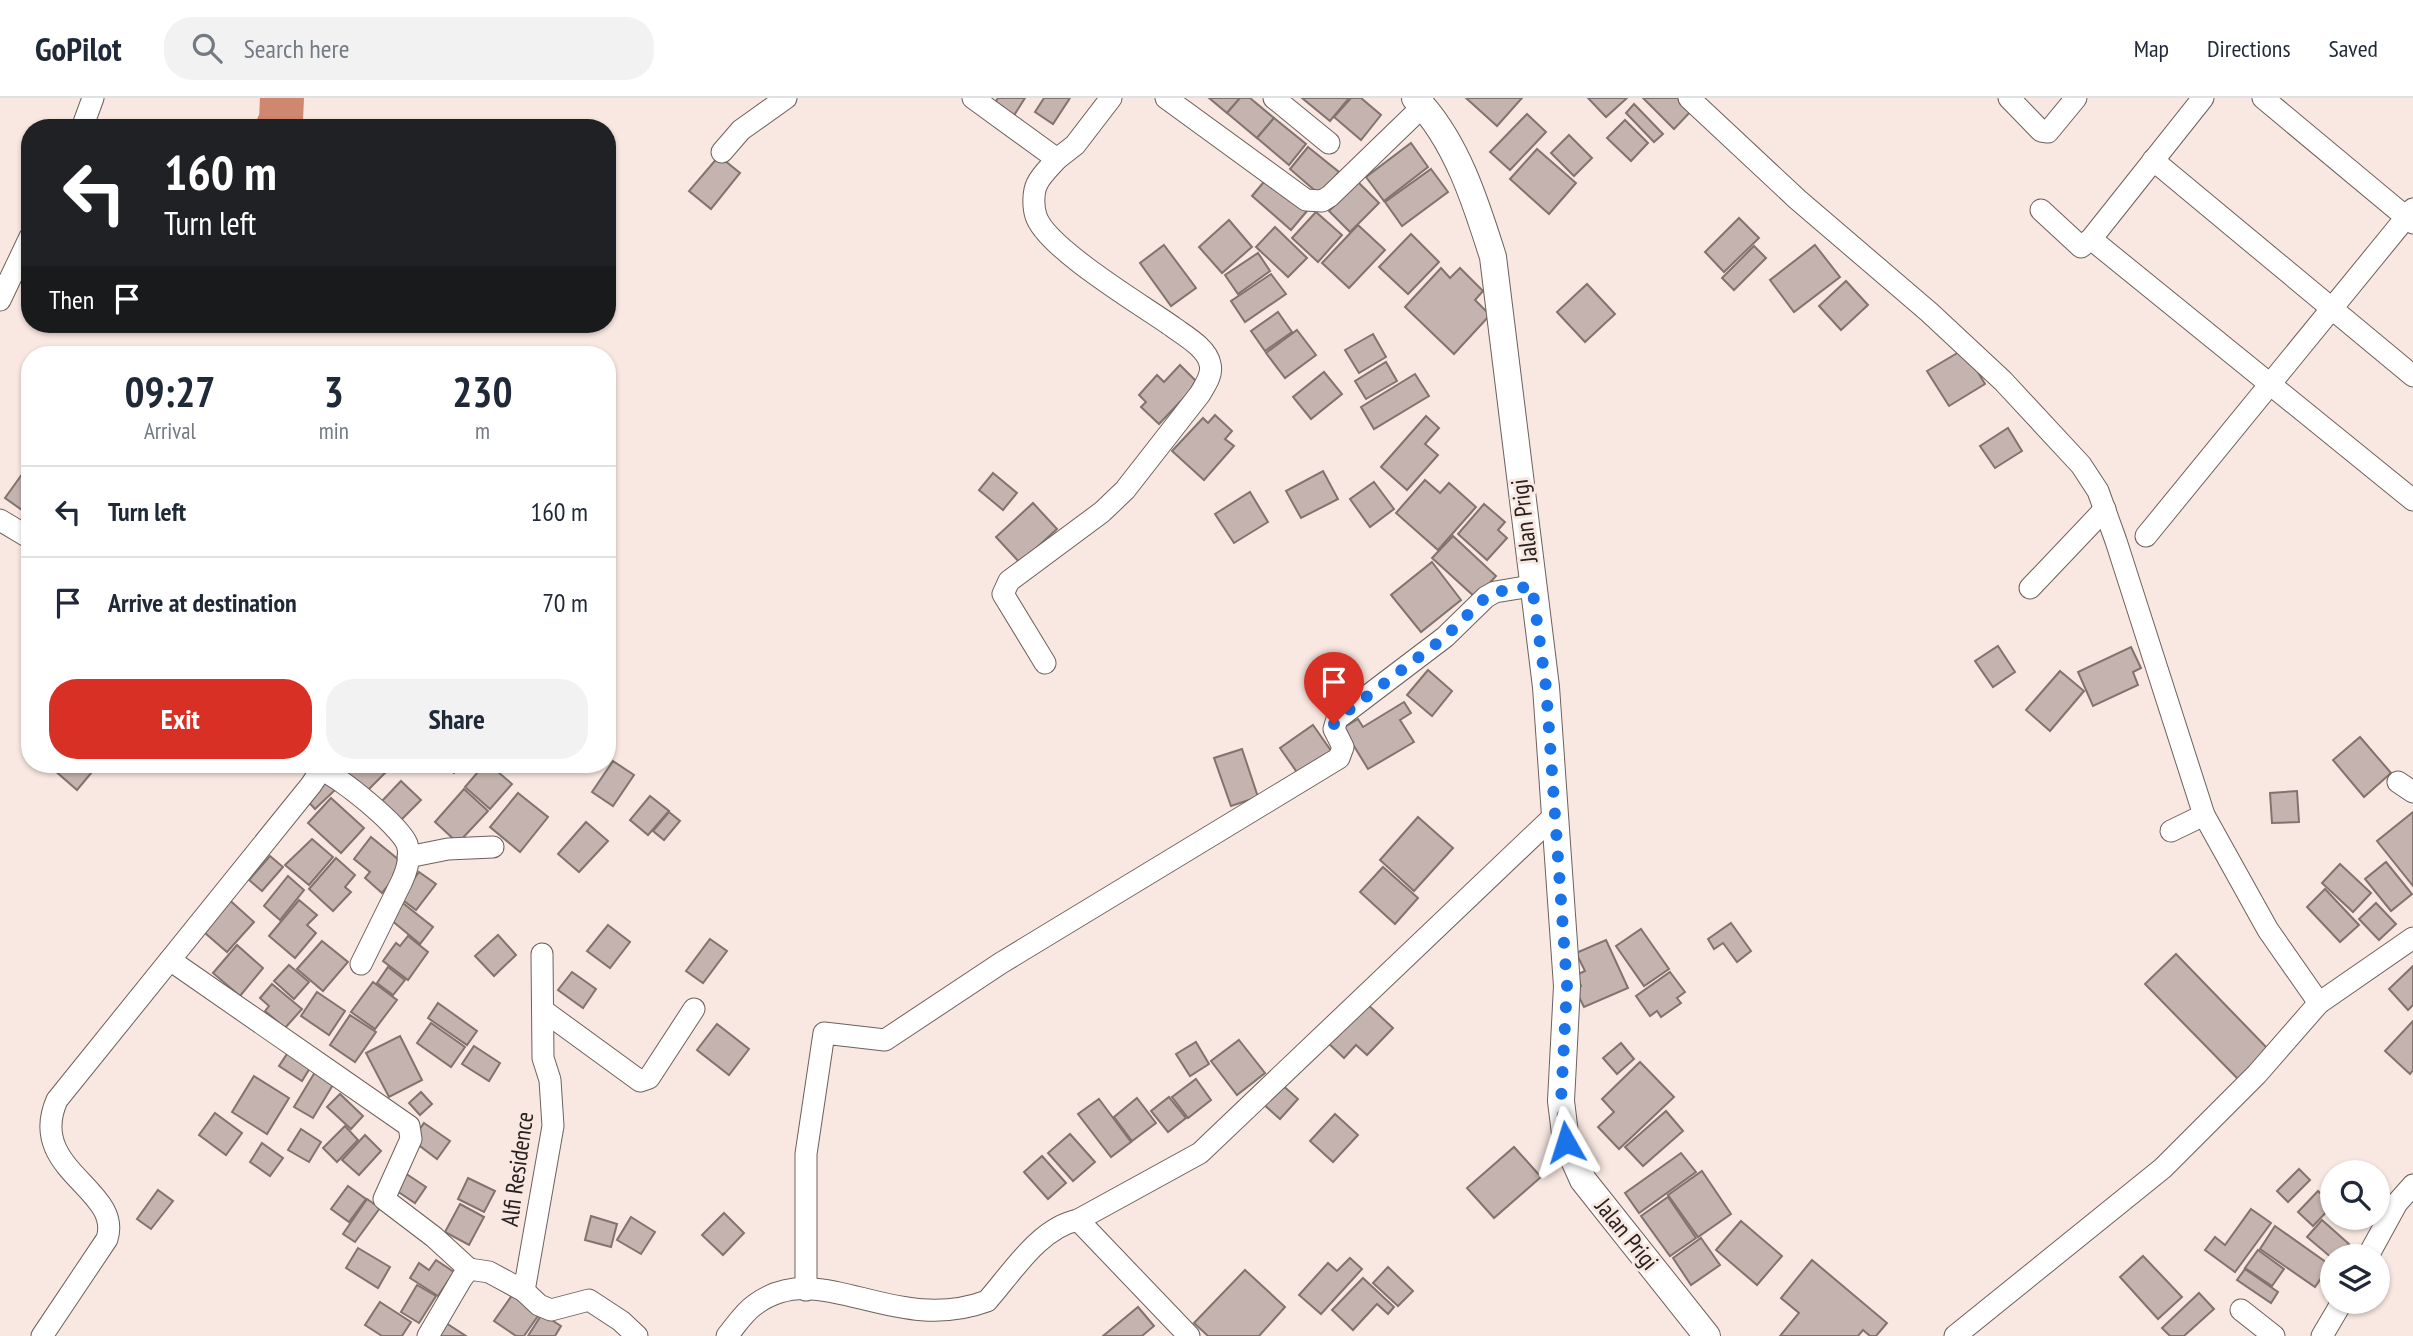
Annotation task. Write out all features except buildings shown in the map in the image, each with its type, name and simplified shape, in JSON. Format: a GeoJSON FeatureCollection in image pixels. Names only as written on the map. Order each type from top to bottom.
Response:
{"type":"FeatureCollection","features":[{"type":"Feature","properties":{"kind":"street"},"geometry":{"type":"LineString","coordinates":[[85,119],[93,98]]}},
{"type":"Feature","properties":{"kind":"street"},"geometry":{"type":"LineString","coordinates":[[722,152],[741,130],[786,98]]}},
{"type":"Feature","properties":{"kind":"street"},"geometry":{"type":"LineString","coordinates":[[973,98],[1057,159]]}},
{"type":"Feature","properties":{"kind":"street"},"geometry":{"type":"LineString","coordinates":[[1045,663],[1009,608],[1003,594],[1009,581],[1102,512],[1125,490],[1209,379],[1210,364],[1202,350],[1088,268],[1046,231],[1036,216],[1034,199],[1037,184],[1057,159],[1075,145],[1111,98]]}},
{"type":"Feature","properties":{"kind":"street"},"geometry":{"type":"LineString","coordinates":[[1166,98],[1307,200],[1315,202],[1330,196],[1419,102]]}},
{"type":"Feature","properties":{"kind":"street"},"geometry":{"type":"LineString","coordinates":[[1689,98],[1797,199],[1929,312],[2003,381],[2081,465],[2098,491],[2105,509],[2204,815],[2268,930],[2319,1003]]}},
{"type":"Feature","properties":{"kind":"street"},"geometry":{"type":"LineString","coordinates":[[2009,98],[2041,131],[2048,132],[2076,98]]}},
{"type":"Feature","properties":{"kind":"street"},"geometry":{"type":"LineString","coordinates":[[2041,210],[2081,247],[2091,239],[2203,98]]}},
{"type":"Feature","properties":{"kind":"street"},"geometry":{"type":"LineString","coordinates":[[2146,536],[2332,308],[2411,216],[2263,98]]}},
{"type":"Feature","properties":{"kind":"street"},"geometry":{"type":"LineString","coordinates":[[1279,99],[1329,143]]}},
{"type":"Feature","properties":{"kind":"street","name":"Jalan Prigi"},"geometry":{"type":"LineString","coordinates":[[1419,102],[1447,143],[1465,179],[1493,257],[1546,687],[1567,986],[1561,1090],[1566,1142],[1583,1180],[1707,1336]]}},
{"type":"Feature","properties":{"kind":"street"},"geometry":{"type":"LineString","coordinates":[[2153,160],[2413,376]]}},
{"type":"Feature","properties":{"kind":"street"},"geometry":{"type":"LineString","coordinates":[[2091,239],[2413,500]]}},
{"type":"Feature","properties":{"kind":"street"},"geometry":{"type":"LineString","coordinates":[[0,300],[21,256]]}},
{"type":"Feature","properties":{"kind":"street"},"geometry":{"type":"LineString","coordinates":[[2030,589],[2105,509]]}},
{"type":"Feature","properties":{"kind":"street"},"geometry":{"type":"LineString","coordinates":[[0,520],[21,533]]}},
{"type":"Feature","properties":{"kind":"street"},"geometry":{"type":"LineString","coordinates":[[806,1290],[806,1154],[824,1033],[885,1040],[1001,964],[1339,758],[1343,747],[1334,729],[1337,719],[1444,638],[1486,597],[1495,592],[1532,586]]}},
{"type":"Feature","properties":{"kind":"street"},"geometry":{"type":"LineString","coordinates":[[42,1336],[107,1239],[111,1228],[105,1209],[61,1161],[52,1137],[51,1114],[66,1086],[170,960],[315,773]]}},
{"type":"Feature","properties":{"kind":"street"},"geometry":{"type":"LineString","coordinates":[[330,773],[394,828],[408,847],[402,881],[361,964]]}},
{"type":"Feature","properties":{"kind":"street"},"geometry":{"type":"LineString","coordinates":[[727,1336],[757,1303],[790,1290],[806,1290],[898,1320],[934,1320],[975,1308],[987,1301],[1046,1235],[1061,1223],[1078,1220],[1200,1153],[1555,815]]}},
{"type":"Feature","properties":{"kind":"street"},"geometry":{"type":"LineString","coordinates":[[2171,831],[2204,815]]}},
{"type":"Feature","properties":{"kind":"street"},"geometry":{"type":"LineString","coordinates":[[408,857],[433,851],[493,847]]}},
{"type":"Feature","properties":{"kind":"street"},"geometry":{"type":"LineString","coordinates":[[1955,1336],[2164,1168],[2257,1074],[2319,1003],[2413,938]]}},
{"type":"Feature","properties":{"kind":"street","name":"Alfi Residence"},"geometry":{"type":"LineString","coordinates":[[524,1291],[553,1126],[550,1080],[544,1058],[544,1011],[540,971],[542,954]]}},
{"type":"Feature","properties":{"kind":"street"},"geometry":{"type":"LineString","coordinates":[[170,960],[409,1126],[411,1139],[384,1199],[434,1237],[469,1269],[489,1272],[551,1310],[580,1300],[589,1300],[621,1321],[637,1336]]}},
{"type":"Feature","properties":{"kind":"street"},"geometry":{"type":"LineString","coordinates":[[544,1011],[640,1082],[649,1078],[694,1009]]}},
{"type":"Feature","properties":{"kind":"street"},"geometry":{"type":"LineString","coordinates":[[2375,1244],[2392,1212],[2413,1185]]}},
{"type":"Feature","properties":{"kind":"street"},"geometry":{"type":"LineString","coordinates":[[1078,1220],[1189,1336]]}},
{"type":"Feature","properties":{"kind":"street"},"geometry":{"type":"LineString","coordinates":[[428,1336],[469,1269]]}},
{"type":"Feature","properties":{"kind":"street"},"geometry":{"type":"LineString","coordinates":[[2241,1310],[2274,1336]]}},
{"type":"Feature","properties":{"kind":"street"},"geometry":{"type":"LineString","coordinates":[[2322,1336],[2335,1314]]}},
{"type":"Feature","properties":{"kind":"waterway"},"geometry":{"type":"LineString","coordinates":[[281,119],[282,98]]}},
{"type":"Feature","properties":{"kind":"route"},"geometry":{"type":"LineString","coordinates":[[1334,724],[1444,638],[1486,597],[1495,592],[1532,586],[1546,687],[1567,986],[1561,1101],[1566,1142]]}}]}
